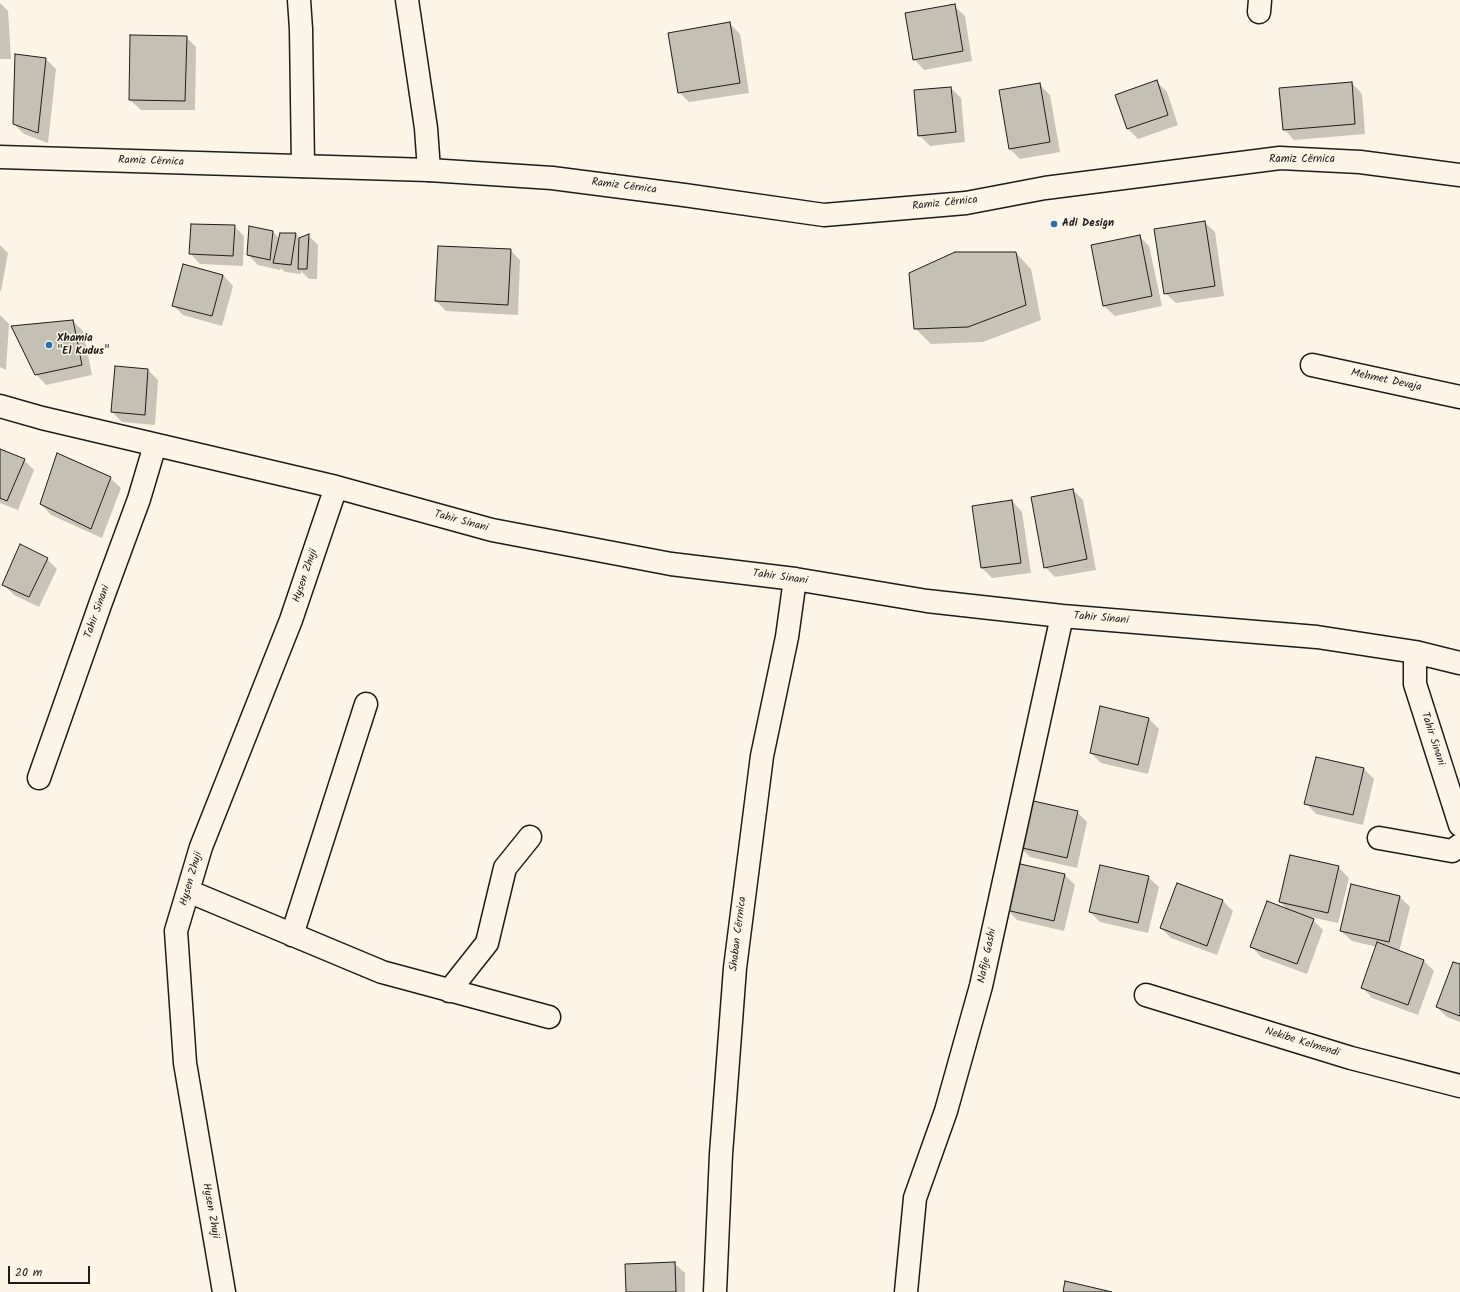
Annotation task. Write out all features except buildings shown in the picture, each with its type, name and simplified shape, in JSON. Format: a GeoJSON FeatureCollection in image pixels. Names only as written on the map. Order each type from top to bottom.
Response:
{"type":"FeatureCollection","features":[{"type":"Feature","properties":{"kind":"street"},"geometry":{"type":"LineString","coordinates":[[299,0],[301,29],[303,166]]}},
{"type":"Feature","properties":{"kind":"street"},"geometry":{"type":"LineString","coordinates":[[407,0],[426,128],[429,170]]}},
{"type":"Feature","properties":{"kind":"street","name":"Ramiz Cërnica"},"geometry":{"type":"LineString","coordinates":[[0,157],[429,170],[552,178],[824,215],[966,203],[1045,188],[1280,158],[1360,162],[1460,175]]}},
{"type":"Feature","properties":{"kind":"street","name":"Mehmet Devaja"},"geometry":{"type":"LineString","coordinates":[[1312,365],[1460,397]]}},
{"type":"Feature","properties":{"kind":"street","name":"Tahir Sinani"},"geometry":{"type":"LineString","coordinates":[[0,406],[42,418],[336,487],[492,530],[671,564],[795,579],[927,601],[1062,616],[1317,637],[1416,652],[1460,663]]}},
{"type":"Feature","properties":{"kind":"street","name":"Tahir Sinani"},"geometry":{"type":"LineString","coordinates":[[39,778],[139,499],[155,445]]}},
{"type":"Feature","properties":{"kind":"street","name":"Hysen Zhuji"},"geometry":{"type":"LineString","coordinates":[[224,1292],[185,1063],[176,931],[201,847],[291,620],[336,487]]}},
{"type":"Feature","properties":{"kind":"street","name":"Shaban Cërrnica"},"geometry":{"type":"LineString","coordinates":[[715,1292],[721,1154],[735,968],[762,756],[787,637],[795,579]]}},
{"type":"Feature","properties":{"kind":"street","name":"Nafije Gashi"},"geometry":{"type":"LineString","coordinates":[[906,1292],[915,1198],[946,1111],[981,986],[1062,616]]}},
{"type":"Feature","properties":{"kind":"street","name":"Tahir Sinani"},"geometry":{"type":"LineString","coordinates":[[1416,652],[1415,684],[1460,825]]}},
{"type":"Feature","properties":{"kind":"street"},"geometry":{"type":"LineString","coordinates":[[292,935],[366,704]]}},
{"type":"Feature","properties":{"kind":"street"},"geometry":{"type":"LineString","coordinates":[[449,991],[487,943],[505,868],[530,837]]}},
{"type":"Feature","properties":{"kind":"street"},"geometry":{"type":"LineString","coordinates":[[1379,838],[1452,851],[1460,845]]}},
{"type":"Feature","properties":{"kind":"street"},"geometry":{"type":"LineString","coordinates":[[188,892],[382,972],[549,1017]]}},
{"type":"Feature","properties":{"kind":"street","name":"Nekibe Kelmendi"},"geometry":{"type":"LineString","coordinates":[[1146,995],[1351,1058],[1460,1086]]}},
{"type":"Feature","properties":{"kind":"place","name":"Adi Design"},"geometry":{"type":"Point","coordinates":[1054,224]}},
{"type":"Feature","properties":{"kind":"place","name":"Xhamia \"El Kudus\""},"geometry":{"type":"Point","coordinates":[49,345]}}]}
